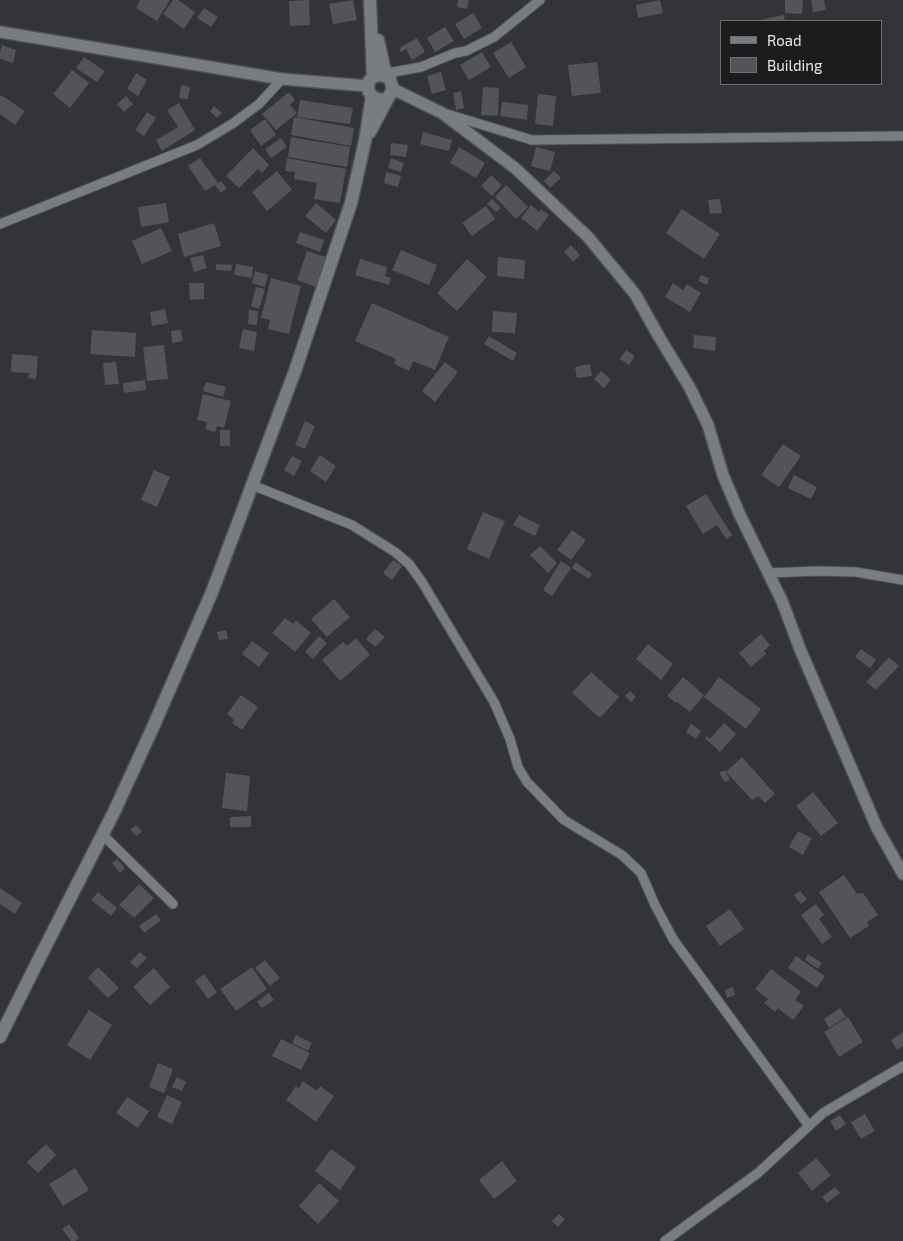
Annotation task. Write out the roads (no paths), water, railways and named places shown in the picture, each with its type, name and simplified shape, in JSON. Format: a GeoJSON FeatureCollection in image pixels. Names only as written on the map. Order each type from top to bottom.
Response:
{"type":"FeatureCollection","features":[{"type":"Feature","properties":{"kind":"main road"},"geometry":{"type":"LineString","coordinates":[[365,141],[390,94],[371,6]]}},
{"type":"Feature","properties":{"kind":"main road"},"geometry":{"type":"LineString","coordinates":[[0,1037],[114,812],[154,725],[212,592],[295,370],[348,212],[365,141],[371,86],[371,6]]}},
{"type":"Feature","properties":{"kind":"main road"},"geometry":{"type":"LineString","coordinates":[[371,86],[380,75],[387,75]]}},
{"type":"Feature","properties":{"kind":"main road"},"geometry":{"type":"LineString","coordinates":[[371,86],[377,99],[383,100],[390,94]]}},
{"type":"Feature","properties":{"kind":"street"},"geometry":{"type":"LineString","coordinates":[[387,75],[421,67],[455,53],[466,51],[494,36],[540,0]]}},
{"type":"Feature","properties":{"kind":"street"},"geometry":{"type":"LineString","coordinates":[[0,32],[282,79],[371,86]]}},
{"type":"Feature","properties":{"kind":"street"},"geometry":{"type":"LineString","coordinates":[[0,224],[197,145],[232,124],[259,104],[282,79]]}},
{"type":"Feature","properties":{"kind":"street"},"geometry":{"type":"LineString","coordinates":[[390,94],[532,140],[903,136]]}},
{"type":"Feature","properties":{"kind":"street"},"geometry":{"type":"LineString","coordinates":[[442,112],[514,168],[588,236],[636,294],[658,336],[690,388],[708,425],[723,475],[739,513],[782,601],[800,649],[863,795],[878,828],[903,874]]}},
{"type":"Feature","properties":{"kind":"street"},"geometry":{"type":"LineString","coordinates":[[252,485],[352,525],[395,552],[409,564],[422,582],[494,702],[510,739],[518,767],[527,782],[564,820],[622,854],[641,873],[655,905],[674,939],[809,1126]]}},
{"type":"Feature","properties":{"kind":"street"},"geometry":{"type":"LineString","coordinates":[[769,574],[818,571],[856,572],[903,580]]}},
{"type":"Feature","properties":{"kind":"street"},"geometry":{"type":"LineString","coordinates":[[102,835],[173,904]]}},
{"type":"Feature","properties":{"kind":"street"},"geometry":{"type":"LineString","coordinates":[[665,1241],[758,1173],[823,1112],[903,1066]]}}]}
